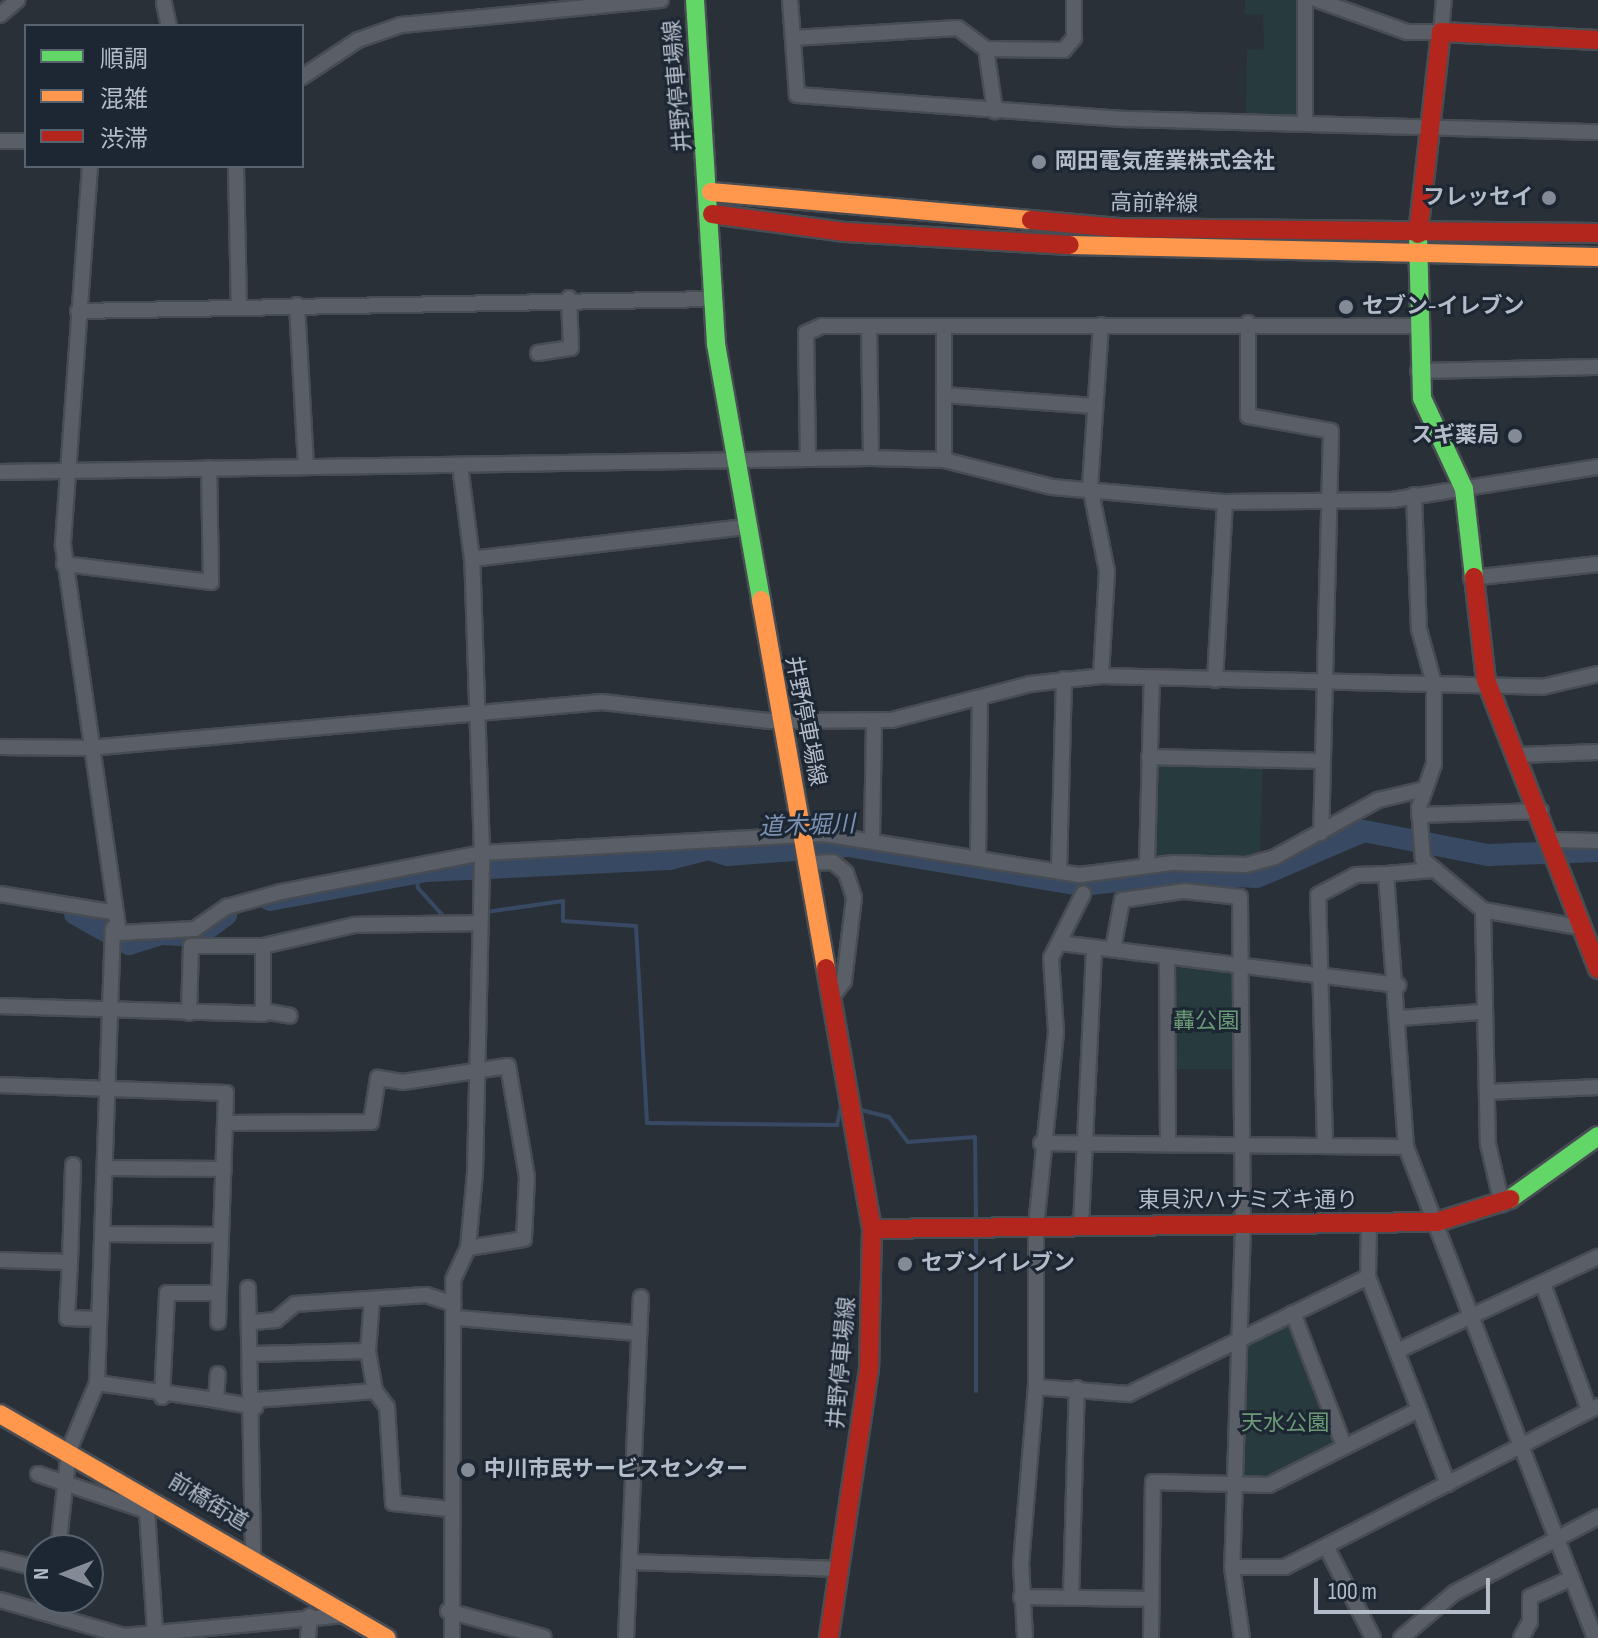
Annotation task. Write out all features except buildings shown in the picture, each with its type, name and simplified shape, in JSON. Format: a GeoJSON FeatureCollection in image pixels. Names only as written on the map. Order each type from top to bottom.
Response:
{"type":"FeatureCollection","features":[{"type":"Feature","properties":{"kind":"street"},"geometry":{"type":"LineString","coordinates":[[0,15],[17,0]]}},
{"type":"Feature","properties":{"kind":"street"},"geometry":{"type":"LineString","coordinates":[[304,76],[358,40],[401,25],[661,0]]}},
{"type":"Feature","properties":{"kind":"street","name":"井野停車場線"},"geometry":{"type":"LineString","coordinates":[[695,0],[711,192],[712,299],[734,460],[744,527],[834,995],[872,1229],[869,1369],[829,1638]]}},
{"type":"Feature","properties":{"kind":"street"},"geometry":{"type":"LineString","coordinates":[[790,0],[797,95],[995,111],[1305,122],[1431,123],[1598,132]]}},
{"type":"Feature","properties":{"kind":"street"},"geometry":{"type":"LineString","coordinates":[[793,38],[958,28],[986,49],[1064,50],[1074,38],[1074,0]]}},
{"type":"Feature","properties":{"kind":"street"},"geometry":{"type":"LineString","coordinates":[[1305,0],[1305,122]]}},
{"type":"Feature","properties":{"kind":"street"},"geometry":{"type":"LineString","coordinates":[[1317,0],[1392,31],[1598,40]]}},
{"type":"Feature","properties":{"kind":"street"},"geometry":{"type":"LineString","coordinates":[[1363,0],[1364,18]]}},
{"type":"Feature","properties":{"kind":"street"},"geometry":{"type":"LineString","coordinates":[[1444,0],[1418,232],[1418,371],[1422,398],[1464,489],[1471,578],[1486,680],[1519,755],[1596,957]]}},
{"type":"Feature","properties":{"kind":"street"},"geometry":{"type":"LineString","coordinates":[[164,3],[169,24]]}},
{"type":"Feature","properties":{"kind":"street"},"geometry":{"type":"LineString","coordinates":[[986,49],[995,111]]}},
{"type":"Feature","properties":{"kind":"street"},"geometry":{"type":"LineString","coordinates":[[0,141],[24,141]]}},
{"type":"Feature","properties":{"kind":"street"},"geometry":{"type":"LineString","coordinates":[[60,1534],[69,1450],[97,1383],[113,928],[64,564],[78,311],[90,168]]}},
{"type":"Feature","properties":{"kind":"street"},"geometry":{"type":"LineString","coordinates":[[236,168],[239,305]]}},
{"type":"Feature","properties":{"kind":"street","name":"高前幹線"},"geometry":{"type":"LineString","coordinates":[[711,192],[1119,228],[1598,233]]}},
{"type":"Feature","properties":{"kind":"street","name":"高前幹線"},"geometry":{"type":"LineString","coordinates":[[712,214],[846,232],[1103,247],[1598,257]]}},
{"type":"Feature","properties":{"kind":"street"},"geometry":{"type":"LineString","coordinates":[[78,311],[569,298],[712,299]]}},
{"type":"Feature","properties":{"kind":"street"},"geometry":{"type":"LineString","coordinates":[[538,353],[571,348],[569,298]]}},
{"type":"Feature","properties":{"kind":"street"},"geometry":{"type":"LineString","coordinates":[[297,305],[306,467]]}},
{"type":"Feature","properties":{"kind":"street"},"geometry":{"type":"LineString","coordinates":[[808,457],[806,333],[869,327],[1248,323],[1418,326]]}},
{"type":"Feature","properties":{"kind":"street"},"geometry":{"type":"LineString","coordinates":[[1248,323],[1248,416],[1331,431],[1321,833]]}},
{"type":"Feature","properties":{"kind":"street"},"geometry":{"type":"LineString","coordinates":[[1101,325],[1090,486],[1107,571],[1101,676]]}},
{"type":"Feature","properties":{"kind":"street"},"geometry":{"type":"LineString","coordinates":[[869,327],[871,458]]}},
{"type":"Feature","properties":{"kind":"street"},"geometry":{"type":"LineString","coordinates":[[944,328],[944,460]]}},
{"type":"Feature","properties":{"kind":"street"},"geometry":{"type":"LineString","coordinates":[[1418,371],[1598,367]]}},
{"type":"Feature","properties":{"kind":"street"},"geometry":{"type":"LineString","coordinates":[[944,395],[1095,406]]}},
{"type":"Feature","properties":{"kind":"street"},"geometry":{"type":"LineString","coordinates":[[0,472],[871,458],[944,460],[1052,487],[1090,486],[1225,502],[1329,502],[1464,489],[1598,467]]}},
{"type":"Feature","properties":{"kind":"street"},"geometry":{"type":"LineString","coordinates":[[452,1638],[448,1611],[455,1311],[453,1280],[468,1248],[482,853],[472,559],[460,465]]}},
{"type":"Feature","properties":{"kind":"street"},"geometry":{"type":"LineString","coordinates":[[64,564],[211,582],[209,468]]}},
{"type":"Feature","properties":{"kind":"street"},"geometry":{"type":"LineString","coordinates":[[1414,495],[1419,629],[1434,684],[1434,764],[1419,815],[1419,846],[1433,870],[1483,910],[1584,928]]}},
{"type":"Feature","properties":{"kind":"street"},"geometry":{"type":"LineString","coordinates":[[1215,680],[1225,502]]}},
{"type":"Feature","properties":{"kind":"street"},"geometry":{"type":"LineString","coordinates":[[472,559],[744,527]]}},
{"type":"Feature","properties":{"kind":"street"},"geometry":{"type":"LineString","coordinates":[[1471,578],[1598,564]]}},
{"type":"Feature","properties":{"kind":"street"},"geometry":{"type":"LineString","coordinates":[[0,747],[89,748],[602,702],[781,722],[874,721],[1064,679],[1101,676],[1325,683],[1434,684],[1486,680],[1542,687],[1598,674]]}},
{"type":"Feature","properties":{"kind":"street"},"geometry":{"type":"LineString","coordinates":[[1147,864],[1152,678]]}},
{"type":"Feature","properties":{"kind":"street"},"geometry":{"type":"LineString","coordinates":[[1059,870],[1064,679]]}},
{"type":"Feature","properties":{"kind":"street"},"geometry":{"type":"LineString","coordinates":[[978,855],[980,698]]}},
{"type":"Feature","properties":{"kind":"street"},"geometry":{"type":"LineString","coordinates":[[872,838],[874,721]]}},
{"type":"Feature","properties":{"kind":"street"},"geometry":{"type":"LineString","coordinates":[[1519,755],[1598,752]]}},
{"type":"Feature","properties":{"kind":"street"},"geometry":{"type":"LineString","coordinates":[[1149,757],[1323,761]]}},
{"type":"Feature","properties":{"kind":"street"},"geometry":{"type":"LineString","coordinates":[[113,928],[127,937],[155,928],[195,929],[227,907],[281,892],[482,853],[872,838],[1106,876],[1147,864],[1246,865],[1321,833],[1378,800],[1425,789]]}},
{"type":"Feature","properties":{"kind":"street"},"geometry":{"type":"LineString","coordinates":[[1419,815],[1541,811]]}},
{"type":"Feature","properties":{"kind":"street"},"geometry":{"type":"LineString","coordinates":[[1555,849],[1598,841]]}},
{"type":"Feature","properties":{"kind":"street"},"geometry":{"type":"LineString","coordinates":[[807,863],[833,862],[846,873],[854,898],[844,981],[834,995]]}},
{"type":"Feature","properties":{"kind":"street"},"geometry":{"type":"LineString","coordinates":[[1325,1142],[1318,895],[1356,875],[1433,870]]}},
{"type":"Feature","properties":{"kind":"street"},"geometry":{"type":"LineString","coordinates":[[1386,874],[1398,985],[1406,1147],[1595,1638]]}},
{"type":"Feature","properties":{"kind":"street"},"geometry":{"type":"LineString","coordinates":[[1113,949],[1122,900],[1163,891],[1237,895],[1243,965],[1243,1225],[1232,1567],[1242,1638]]}},
{"type":"Feature","properties":{"kind":"street"},"geometry":{"type":"LineString","coordinates":[[0,894],[111,912]]}},
{"type":"Feature","properties":{"kind":"street"},"geometry":{"type":"LineString","coordinates":[[1025,1637],[1021,1597],[1036,1387],[1036,1226],[1041,1143],[1056,1031],[1051,958],[1083,894]]}},
{"type":"Feature","properties":{"kind":"street"},"geometry":{"type":"LineString","coordinates":[[1483,910],[1481,1012],[1488,1092],[1488,1144],[1502,1204]]}},
{"type":"Feature","properties":{"kind":"street"},"geometry":{"type":"LineString","coordinates":[[189,1013],[191,946],[263,946],[355,925],[478,923]]}},
{"type":"Feature","properties":{"kind":"street"},"geometry":{"type":"LineString","coordinates":[[1060,943],[1398,985]]}},
{"type":"Feature","properties":{"kind":"street"},"geometry":{"type":"LineString","coordinates":[[263,946],[264,1014]]}},
{"type":"Feature","properties":{"kind":"street"},"geometry":{"type":"LineString","coordinates":[[1081,1226],[1094,948]]}},
{"type":"Feature","properties":{"kind":"street"},"geometry":{"type":"LineString","coordinates":[[1167,957],[1168,1143]]}},
{"type":"Feature","properties":{"kind":"street"},"geometry":{"type":"LineString","coordinates":[[0,1006],[111,1007],[290,1016]]}},
{"type":"Feature","properties":{"kind":"street"},"geometry":{"type":"LineString","coordinates":[[1400,1018],[1481,1012]]}},
{"type":"Feature","properties":{"kind":"street"},"geometry":{"type":"LineString","coordinates":[[226,1123],[371,1122],[378,1078],[403,1082],[508,1066],[526,1192],[523,1243],[468,1248]]}},
{"type":"Feature","properties":{"kind":"street"},"geometry":{"type":"LineString","coordinates":[[0,1085],[108,1085],[226,1093],[218,1322]]}},
{"type":"Feature","properties":{"kind":"street"},"geometry":{"type":"LineString","coordinates":[[1488,1092],[1598,1087]]}},
{"type":"Feature","properties":{"kind":"street","name":"東貝沢ハナミズキ通り"},"geometry":{"type":"LineString","coordinates":[[872,1229],[1437,1222],[1502,1204],[1545,1182],[1598,1136]]}},
{"type":"Feature","properties":{"kind":"street"},"geometry":{"type":"LineString","coordinates":[[1041,1143],[1325,1142],[1406,1147]]}},
{"type":"Feature","properties":{"kind":"street"},"geometry":{"type":"LineString","coordinates":[[73,1165],[67,1318],[99,1319]]}},
{"type":"Feature","properties":{"kind":"street"},"geometry":{"type":"LineString","coordinates":[[105,1168],[224,1169]]}},
{"type":"Feature","properties":{"kind":"street"},"geometry":{"type":"LineString","coordinates":[[1369,1224],[1368,1277],[1448,1484]]}},
{"type":"Feature","properties":{"kind":"street"},"geometry":{"type":"LineString","coordinates":[[103,1234],[221,1235]]}},
{"type":"Feature","properties":{"kind":"street"},"geometry":{"type":"LineString","coordinates":[[1397,1351],[1598,1257]]}},
{"type":"Feature","properties":{"kind":"street"},"geometry":{"type":"LineString","coordinates":[[0,1260],[70,1262]]}},
{"type":"Feature","properties":{"kind":"street"},"geometry":{"type":"LineString","coordinates":[[1036,1387],[1129,1394],[1240,1336],[1368,1277]]}},
{"type":"Feature","properties":{"kind":"street"},"geometry":{"type":"LineString","coordinates":[[1232,1567],[1285,1567],[1522,1448],[1594,1408],[1543,1284]]}},
{"type":"Feature","properties":{"kind":"street"},"geometry":{"type":"LineString","coordinates":[[248,1288],[255,1354],[253,1556]]}},
{"type":"Feature","properties":{"kind":"street"},"geometry":{"type":"LineString","coordinates":[[162,1397],[167,1293],[219,1293]]}},
{"type":"Feature","properties":{"kind":"street"},"geometry":{"type":"LineString","coordinates":[[253,1322],[276,1320],[295,1304],[426,1295],[455,1311],[637,1333]]}},
{"type":"Feature","properties":{"kind":"street"},"geometry":{"type":"LineString","coordinates":[[626,1638],[637,1333],[641,1297]]}},
{"type":"Feature","properties":{"kind":"street"},"geometry":{"type":"LineString","coordinates":[[372,1299],[368,1351],[375,1391],[387,1407],[393,1503],[449,1509]]}},
{"type":"Feature","properties":{"kind":"street"},"geometry":{"type":"LineString","coordinates":[[1293,1313],[1344,1446]]}},
{"type":"Feature","properties":{"kind":"street"},"geometry":{"type":"LineString","coordinates":[[255,1354],[368,1351]]}},
{"type":"Feature","properties":{"kind":"street"},"geometry":{"type":"LineString","coordinates":[[216,1400],[218,1374]]}},
{"type":"Feature","properties":{"kind":"street"},"geometry":{"type":"LineString","coordinates":[[97,1383],[162,1397],[255,1403],[375,1391]]}},
{"type":"Feature","properties":{"kind":"street"},"geometry":{"type":"LineString","coordinates":[[1071,1597],[1077,1388]]}},
{"type":"Feature","properties":{"kind":"street"},"geometry":{"type":"LineString","coordinates":[[1151,1638],[1153,1482],[1269,1485],[1418,1410]]}},
{"type":"Feature","properties":{"kind":"street","name":"前橋街道"},"geometry":{"type":"LineString","coordinates":[[0,1414],[136,1487],[387,1638]]}},
{"type":"Feature","properties":{"kind":"street"},"geometry":{"type":"LineString","coordinates":[[38,1474],[66,1487],[131,1509],[147,1511],[155,1630]]}},
{"type":"Feature","properties":{"kind":"street"},"geometry":{"type":"LineString","coordinates":[[131,1509],[136,1487]]}},
{"type":"Feature","properties":{"kind":"street"},"geometry":{"type":"LineString","coordinates":[[1409,1636],[1454,1593],[1598,1517]]}},
{"type":"Feature","properties":{"kind":"street"},"geometry":{"type":"LineString","coordinates":[[1327,1548],[1373,1638]]}},
{"type":"Feature","properties":{"kind":"street"},"geometry":{"type":"LineString","coordinates":[[0,1559],[24,1565]]}},
{"type":"Feature","properties":{"kind":"street"},"geometry":{"type":"LineString","coordinates":[[631,1562],[841,1569]]}},
{"type":"Feature","properties":{"kind":"street"},"geometry":{"type":"LineString","coordinates":[[1521,1638],[1530,1622],[1530,1597],[1572,1578]]}},
{"type":"Feature","properties":{"kind":"street"},"geometry":{"type":"LineString","coordinates":[[1021,1597],[1151,1599]]}},
{"type":"Feature","properties":{"kind":"street"},"geometry":{"type":"LineString","coordinates":[[0,1600],[110,1635],[133,1637],[155,1630],[195,1632],[310,1616],[349,1614]]}},
{"type":"Feature","properties":{"kind":"street"},"geometry":{"type":"LineString","coordinates":[[448,1611],[544,1637]]}},
{"type":"Feature","properties":{"kind":"street"},"geometry":{"type":"LineString","coordinates":[[308,1638],[310,1616]]}},
{"type":"Feature","properties":{"kind":"green space"},"geometry":{"type":"Polygon","coordinates":[[[1245,0],[1299,0],[1296,115],[1246,116],[1247,50],[1264,49],[1263,15],[1245,14],[1245,0]]]}},
{"type":"Feature","properties":{"kind":"green space"},"geometry":{"type":"Polygon","coordinates":[[[1159,761],[1263,765],[1260,863],[1156,859],[1159,761]]]}},
{"type":"Feature","properties":{"kind":"green space","name":"轟公園"},"geometry":{"type":"Polygon","coordinates":[[[1176,962],[1234,970],[1239,1069],[1174,1069],[1176,962]]]}},
{"type":"Feature","properties":{"kind":"green space","name":"天水公園"},"geometry":{"type":"Polygon","coordinates":[[[1287,1321],[1337,1441],[1273,1478],[1244,1479],[1245,1342],[1287,1321]]]}},
{"type":"Feature","properties":{"kind":"waterway","name":"道木堀川"},"geometry":{"type":"LineString","coordinates":[[270,900],[426,871],[669,859],[709,849],[728,855],[848,846],[1082,885],[1179,874],[1257,877],[1364,831],[1488,855],[1598,851]]}},
{"type":"Feature","properties":{"kind":"waterway"},"geometry":{"type":"LineString","coordinates":[[416,872],[418,888],[446,919]]}},
{"type":"Feature","properties":{"kind":"waterway"},"geometry":{"type":"LineString","coordinates":[[486,912],[563,901],[563,921],[636,926],[647,1123],[837,1125],[841,1106]]}},
{"type":"Feature","properties":{"kind":"waterway","name":"道木堀川"},"geometry":{"type":"LineString","coordinates":[[75,914],[129,944],[162,934],[197,936],[226,915]]}},
{"type":"Feature","properties":{"kind":"waterway"},"geometry":{"type":"LineString","coordinates":[[857,1109],[889,1117],[908,1142],[975,1137],[976,1221]]}},
{"type":"Feature","properties":{"kind":"waterway"},"geometry":{"type":"LineString","coordinates":[[976,1234],[976,1391]]}},
{"type":"Feature","properties":{"kind":"traffic: fast"},"geometry":{"type":"LineString","coordinates":[[695,0],[716,344],[761,600]]}},
{"type":"Feature","properties":{"kind":"traffic: fast"},"geometry":{"type":"LineString","coordinates":[[1418,234],[1422,398],[1464,489],[1474,577]]}},
{"type":"Feature","properties":{"kind":"traffic: fast"},"geometry":{"type":"LineString","coordinates":[[1510,1199],[1598,1136]]}},
{"type":"Feature","properties":{"kind":"traffic: slow"},"geometry":{"type":"LineString","coordinates":[[711,192],[1031,220]]}},
{"type":"Feature","properties":{"kind":"traffic: slow"},"geometry":{"type":"LineString","coordinates":[[1070,245],[1598,257]]}},
{"type":"Feature","properties":{"kind":"traffic: slow"},"geometry":{"type":"LineString","coordinates":[[761,600],[826,968]]}},
{"type":"Feature","properties":{"kind":"traffic: slow"},"geometry":{"type":"LineString","coordinates":[[0,1414],[387,1638]]}},
{"type":"Feature","properties":{"kind":"traffic: jam"},"geometry":{"type":"LineString","coordinates":[[1418,234],[1441,32],[1598,40]]}},
{"type":"Feature","properties":{"kind":"traffic: jam"},"geometry":{"type":"LineString","coordinates":[[712,214],[846,232],[1070,245]]}},
{"type":"Feature","properties":{"kind":"traffic: jam"},"geometry":{"type":"LineString","coordinates":[[1031,220],[1119,228],[1598,233]]}},
{"type":"Feature","properties":{"kind":"traffic: jam"},"geometry":{"type":"LineString","coordinates":[[1474,577],[1486,680],[1598,969]]}},
{"type":"Feature","properties":{"kind":"traffic: jam"},"geometry":{"type":"LineString","coordinates":[[826,968],[872,1229],[869,1369],[829,1638]]}},
{"type":"Feature","properties":{"kind":"traffic: jam"},"geometry":{"type":"LineString","coordinates":[[872,1229],[1437,1222],[1510,1199]]}},
{"type":"Feature","properties":{"kind":"place","name":"岡田電気産業株式会社"},"geometry":{"type":"Point","coordinates":[1039,162]}},
{"type":"Feature","properties":{"kind":"place","name":"フレッセイ"},"geometry":{"type":"Point","coordinates":[1549,198]}},
{"type":"Feature","properties":{"kind":"place","name":"セブン-イレブン"},"geometry":{"type":"Point","coordinates":[1346,307]}},
{"type":"Feature","properties":{"kind":"place","name":"スギ薬局"},"geometry":{"type":"Point","coordinates":[1515,436]}},
{"type":"Feature","properties":{"kind":"place","name":"セブンイレブン"},"geometry":{"type":"Point","coordinates":[905,1264]}},
{"type":"Feature","properties":{"kind":"place","name":"中川市民サービスセンター"},"geometry":{"type":"Point","coordinates":[468,1470]}}]}
